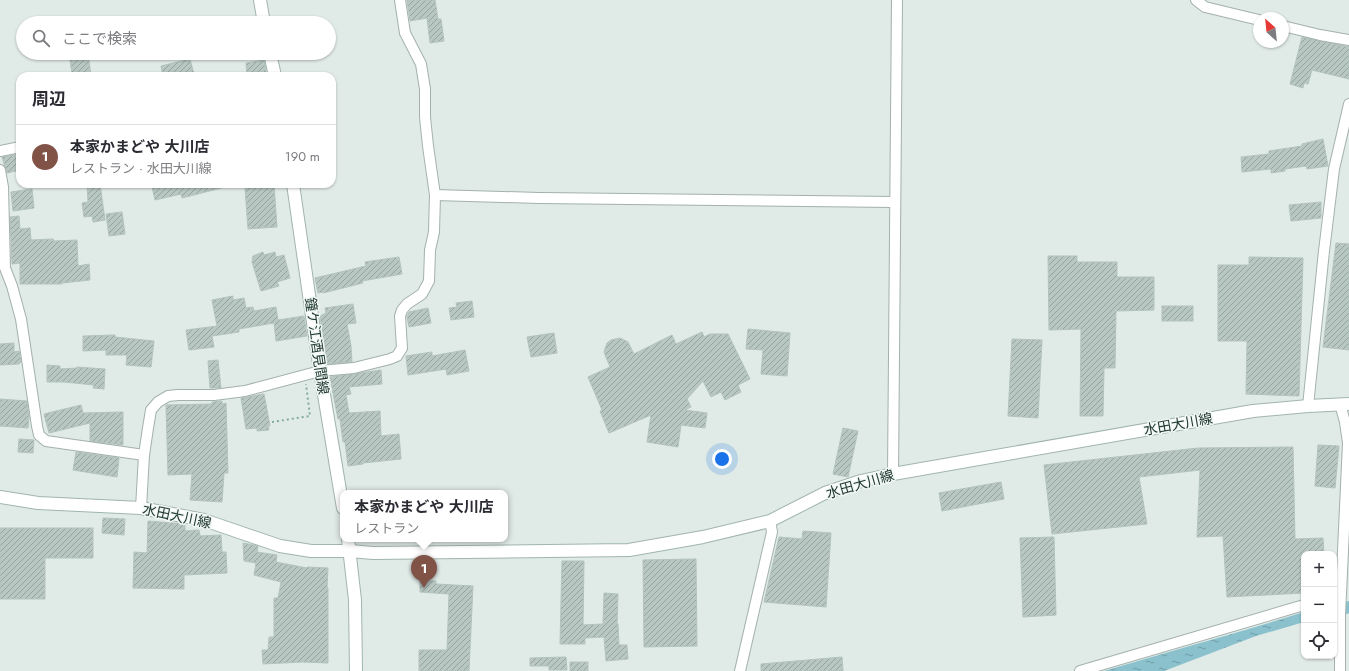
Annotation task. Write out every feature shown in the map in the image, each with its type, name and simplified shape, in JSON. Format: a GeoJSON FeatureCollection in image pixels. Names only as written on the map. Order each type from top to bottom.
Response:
{"type":"FeatureCollection","features":[{"type":"Feature","properties":{"kind":"main road"},"geometry":{"type":"LineString","coordinates":[[260,0],[263,16]]}},
{"type":"Feature","properties":{"kind":"main road"},"geometry":{"type":"LineString","coordinates":[[272,60],[274,72]]}},
{"type":"Feature","properties":{"kind":"main road","name":"鐘ケ江酒見間線"},"geometry":{"type":"LineString","coordinates":[[294,188],[320,371],[340,492]]}},
{"type":"Feature","properties":{"kind":"main road","name":"水田大川線"},"geometry":{"type":"LineString","coordinates":[[0,497],[38,503],[141,508],[204,520],[280,546],[311,551],[350,551],[373,553],[629,550],[703,538],[770,521],[825,493],[861,481],[893,474],[1254,411],[1344,404]]}},
{"type":"Feature","properties":{"kind":"main road"},"geometry":{"type":"LineString","coordinates":[[348,542],[355,600],[356,671]]}},
{"type":"Feature","properties":{"kind":"street"},"geometry":{"type":"LineString","coordinates":[[141,508],[144,455],[151,410],[158,402],[168,396],[214,395],[245,391],[320,371],[354,368],[390,359],[397,356],[402,348],[400,316],[402,310],[407,304],[422,294],[429,281],[430,250],[434,232],[435,196],[428,146],[425,117],[425,89],[421,64],[405,33],[400,0]]}},
{"type":"Feature","properties":{"kind":"street"},"geometry":{"type":"LineString","coordinates":[[893,474],[894,202],[897,0]]}},
{"type":"Feature","properties":{"kind":"street"},"geometry":{"type":"LineString","coordinates":[[1196,0],[1205,7],[1253,19]]}},
{"type":"Feature","properties":{"kind":"street"},"geometry":{"type":"LineString","coordinates":[[1289,27],[1349,40]]}},
{"type":"Feature","properties":{"kind":"street"},"geometry":{"type":"LineString","coordinates":[[1308,406],[1334,169],[1349,104]]}},
{"type":"Feature","properties":{"kind":"street"},"geometry":{"type":"LineString","coordinates":[[0,151],[16,148]]}},
{"type":"Feature","properties":{"kind":"street"},"geometry":{"type":"LineString","coordinates":[[0,170],[3,194],[3,268],[12,286],[21,319],[39,435],[46,441],[144,455]]}},
{"type":"Feature","properties":{"kind":"street"},"geometry":{"type":"LineString","coordinates":[[435,196],[894,202]]}},
{"type":"Feature","properties":{"kind":"street"},"geometry":{"type":"LineString","coordinates":[[1340,671],[1338,595],[1348,443],[1344,404]]}},
{"type":"Feature","properties":{"kind":"street"},"geometry":{"type":"LineString","coordinates":[[740,671],[772,532],[770,521]]}},
{"type":"Feature","properties":{"kind":"street"},"geometry":{"type":"LineString","coordinates":[[1080,671],[1301,606]]}},
{"type":"Feature","properties":{"kind":"path"},"geometry":{"type":"LineString","coordinates":[[272,422],[310,416],[305,375]]}},
{"type":"Feature","properties":{"kind":"water"},"geometry":{"type":"Polygon","coordinates":[[[1301,613],[1301,623],[1256,636],[1164,671],[1104,671],[1301,613]]]}},
{"type":"Feature","properties":{"kind":"building"},"geometry":{"type":"Polygon","coordinates":[[[407,0],[435,0],[438,19],[441,19],[444,41],[430,43],[427,18],[410,21],[407,0]]]}},
{"type":"Feature","properties":{"kind":"building"},"geometry":{"type":"Polygon","coordinates":[[[1302,37],[1349,47],[1349,79],[1312,70],[1308,84],[1304,83],[1303,88],[1290,84],[1302,37]]]}},
{"type":"Feature","properties":{"kind":"building"},"geometry":{"type":"Polygon","coordinates":[[[70,60],[89,60],[90,72],[72,72],[70,60]]]}},
{"type":"Feature","properties":{"kind":"building"},"geometry":{"type":"Polygon","coordinates":[[[190,60],[193,72],[162,72],[161,66],[190,60]]]}},
{"type":"Feature","properties":{"kind":"building"},"geometry":{"type":"Polygon","coordinates":[[[264,60],[266,72],[247,72],[246,63],[264,60]]]}},
{"type":"Feature","properties":{"kind":"building"},"geometry":{"type":"Polygon","coordinates":[[[1323,139],[1328,166],[1307,169],[1306,166],[1271,173],[1271,169],[1242,172],[1241,157],[1269,154],[1269,151],[1302,146],[1302,144],[1323,139]]]}},
{"type":"Feature","properties":{"kind":"building"},"geometry":{"type":"Polygon","coordinates":[[[16,155],[16,171],[7,173],[2,157],[16,155]]]}},
{"type":"Feature","properties":{"kind":"building"},"geometry":{"type":"Polygon","coordinates":[[[87,188],[101,188],[105,220],[93,222],[92,216],[84,217],[82,203],[88,202],[87,188]]]}},
{"type":"Feature","properties":{"kind":"building"},"geometry":{"type":"Polygon","coordinates":[[[152,188],[221,188],[182,198],[181,194],[155,200],[152,188]]]}},
{"type":"Feature","properties":{"kind":"building"},"geometry":{"type":"Polygon","coordinates":[[[245,188],[274,188],[277,227],[248,229],[245,188]]]}},
{"type":"Feature","properties":{"kind":"building"},"geometry":{"type":"Polygon","coordinates":[[[32,189],[34,208],[13,211],[11,192],[32,189]]]}},
{"type":"Feature","properties":{"kind":"building"},"geometry":{"type":"Polygon","coordinates":[[[1321,202],[1321,218],[1291,221],[1289,205],[1321,202]]]}},
{"type":"Feature","properties":{"kind":"building"},"geometry":{"type":"Polygon","coordinates":[[[122,212],[125,234],[109,236],[106,214],[122,212]]]}},
{"type":"Feature","properties":{"kind":"building"},"geometry":{"type":"Polygon","coordinates":[[[19,216],[20,229],[30,228],[31,240],[77,240],[78,266],[89,264],[90,280],[62,284],[20,284],[20,263],[12,264],[10,217],[19,216]]]}},
{"type":"Feature","properties":{"kind":"building"},"geometry":{"type":"Polygon","coordinates":[[[1336,243],[1349,244],[1349,350],[1323,347],[1336,243]]]}},
{"type":"Feature","properties":{"kind":"building"},"geometry":{"type":"Polygon","coordinates":[[[263,252],[264,255],[275,252],[276,257],[284,255],[290,278],[277,282],[279,286],[261,291],[252,262],[253,256],[263,252]]]}},
{"type":"Feature","properties":{"kind":"building"},"geometry":{"type":"Polygon","coordinates":[[[1048,256],[1077,256],[1077,262],[1117,262],[1117,277],[1154,277],[1154,310],[1116,311],[1115,368],[1104,368],[1103,416],[1080,416],[1081,329],[1049,330],[1048,256]]]}},
{"type":"Feature","properties":{"kind":"building"},"geometry":{"type":"Polygon","coordinates":[[[399,257],[402,274],[362,281],[363,283],[318,293],[315,278],[366,266],[365,262],[399,257]]]}},
{"type":"Feature","properties":{"kind":"building"},"geometry":{"type":"Polygon","coordinates":[[[1249,257],[1303,258],[1299,396],[1246,394],[1247,341],[1218,341],[1218,265],[1249,265],[1249,257]]]}},
{"type":"Feature","properties":{"kind":"building"},"geometry":{"type":"Polygon","coordinates":[[[233,296],[233,300],[244,298],[246,308],[253,307],[254,311],[276,307],[278,320],[304,316],[307,336],[276,341],[274,323],[239,329],[239,332],[212,336],[214,347],[189,350],[186,330],[217,326],[212,300],[233,296]]]}},
{"type":"Feature","properties":{"kind":"building"},"geometry":{"type":"Polygon","coordinates":[[[472,301],[474,317],[451,320],[449,308],[457,307],[456,303],[472,301]]]}},
{"type":"Feature","properties":{"kind":"building"},"geometry":{"type":"Polygon","coordinates":[[[353,304],[356,323],[347,324],[352,362],[327,364],[320,316],[326,313],[325,308],[353,304]]]}},
{"type":"Feature","properties":{"kind":"building"},"geometry":{"type":"Polygon","coordinates":[[[1162,306],[1193,306],[1193,321],[1162,321],[1162,306]]]}},
{"type":"Feature","properties":{"kind":"building"},"geometry":{"type":"Polygon","coordinates":[[[428,308],[431,323],[409,327],[407,317],[409,312],[428,308]]]}},
{"type":"Feature","properties":{"kind":"building"},"geometry":{"type":"Polygon","coordinates":[[[748,329],[790,333],[787,376],[761,374],[763,350],[746,349],[748,329]]]}},
{"type":"Feature","properties":{"kind":"building"},"geometry":{"type":"Polygon","coordinates":[[[702,332],[704,337],[710,334],[728,334],[750,379],[738,385],[741,392],[725,400],[721,392],[711,397],[703,381],[687,399],[691,407],[685,410],[707,413],[705,428],[681,425],[678,447],[647,442],[651,415],[609,433],[600,411],[602,410],[588,377],[610,367],[604,352],[607,343],[611,340],[620,338],[628,342],[634,354],[672,335],[676,344],[702,332]]]}},
{"type":"Feature","properties":{"kind":"building"},"geometry":{"type":"Polygon","coordinates":[[[554,333],[557,353],[531,357],[527,337],[554,333]]]}},
{"type":"Feature","properties":{"kind":"building"},"geometry":{"type":"Polygon","coordinates":[[[115,335],[115,337],[154,341],[151,367],[126,365],[127,355],[106,355],[106,350],[83,351],[83,336],[115,335]]]}},
{"type":"Feature","properties":{"kind":"building"},"geometry":{"type":"Polygon","coordinates":[[[1012,339],[1042,340],[1038,418],[1008,416],[1012,339]]]}},
{"type":"Feature","properties":{"kind":"building"},"geometry":{"type":"Polygon","coordinates":[[[14,343],[14,352],[19,351],[21,362],[19,364],[0,365],[0,344],[14,343]]]}},
{"type":"Feature","properties":{"kind":"building"},"geometry":{"type":"Polygon","coordinates":[[[465,350],[469,371],[447,375],[446,369],[408,375],[406,356],[432,352],[432,356],[465,350]]]}},
{"type":"Feature","properties":{"kind":"building"},"geometry":{"type":"Polygon","coordinates":[[[218,360],[221,388],[210,388],[208,361],[218,360]]]}},
{"type":"Feature","properties":{"kind":"building"},"geometry":{"type":"Polygon","coordinates":[[[47,365],[60,366],[60,369],[77,367],[105,369],[104,389],[93,388],[94,385],[47,382],[47,365]]]}},
{"type":"Feature","properties":{"kind":"building"},"geometry":{"type":"Polygon","coordinates":[[[381,370],[382,384],[349,387],[351,394],[346,395],[349,413],[380,411],[381,436],[399,434],[401,459],[348,466],[345,442],[343,442],[340,419],[338,419],[330,377],[381,370]]]}},
{"type":"Feature","properties":{"kind":"building"},"geometry":{"type":"Polygon","coordinates":[[[264,394],[270,426],[268,426],[269,430],[257,431],[257,428],[246,429],[241,398],[264,394]]]}},
{"type":"Feature","properties":{"kind":"building"},"geometry":{"type":"Polygon","coordinates":[[[0,399],[27,401],[29,417],[28,428],[0,426],[0,399]]]}},
{"type":"Feature","properties":{"kind":"building"},"geometry":{"type":"Polygon","coordinates":[[[222,401],[222,404],[226,403],[228,473],[224,473],[222,502],[190,500],[192,474],[168,475],[166,405],[212,404],[212,402],[222,401]]]}},
{"type":"Feature","properties":{"kind":"building"},"geometry":{"type":"Polygon","coordinates":[[[81,405],[83,413],[123,412],[123,445],[90,441],[90,423],[49,433],[44,414],[81,405]]]}},
{"type":"Feature","properties":{"kind":"building"},"geometry":{"type":"Polygon","coordinates":[[[843,428],[858,431],[848,477],[833,474],[843,428]]]}},
{"type":"Feature","properties":{"kind":"building"},"geometry":{"type":"Polygon","coordinates":[[[19,439],[34,440],[33,453],[18,452],[19,439]]]}},
{"type":"Feature","properties":{"kind":"building"},"geometry":{"type":"Polygon","coordinates":[[[1318,445],[1339,446],[1335,488],[1315,486],[1318,445]]]}},
{"type":"Feature","properties":{"kind":"building"},"geometry":{"type":"Polygon","coordinates":[[[1293,447],[1295,539],[1323,538],[1324,551],[1301,551],[1301,593],[1227,597],[1223,536],[1197,537],[1200,470],[1139,477],[1147,524],[1052,534],[1044,465],[1198,448],[1293,447]]]}},
{"type":"Feature","properties":{"kind":"building"},"geometry":{"type":"Polygon","coordinates":[[[76,452],[119,458],[117,477],[73,470],[76,452]]]}},
{"type":"Feature","properties":{"kind":"building"},"geometry":{"type":"Polygon","coordinates":[[[1001,482],[1004,499],[942,511],[939,493],[1001,482]]]}},
{"type":"Feature","properties":{"kind":"building"},"geometry":{"type":"Polygon","coordinates":[[[103,518],[125,519],[124,535],[102,533],[103,518]]]}},
{"type":"Feature","properties":{"kind":"building"},"geometry":{"type":"Polygon","coordinates":[[[148,521],[185,524],[185,531],[199,530],[200,536],[221,535],[222,552],[226,552],[227,573],[184,575],[184,589],[133,588],[134,552],[147,553],[148,521]]]}},
{"type":"Feature","properties":{"kind":"building"},"geometry":{"type":"Polygon","coordinates":[[[0,528],[93,528],[93,558],[45,558],[45,599],[0,599],[0,528]]]}},
{"type":"Feature","properties":{"kind":"building"},"geometry":{"type":"Polygon","coordinates":[[[803,531],[831,533],[826,607],[764,602],[779,537],[802,539],[803,531]]]}},
{"type":"Feature","properties":{"kind":"building"},"geometry":{"type":"Polygon","coordinates":[[[1054,537],[1056,615],[1023,617],[1020,538],[1054,537]]]}},
{"type":"Feature","properties":{"kind":"building"},"geometry":{"type":"Polygon","coordinates":[[[243,543],[258,546],[257,552],[277,555],[276,562],[307,568],[328,568],[328,663],[303,662],[263,664],[262,650],[268,650],[269,637],[274,637],[274,598],[278,598],[281,582],[254,575],[256,563],[244,561],[243,543]]]}},
{"type":"Feature","properties":{"kind":"building"},"geometry":{"type":"Polygon","coordinates":[[[696,559],[697,646],[644,647],[643,560],[696,559]]]}},
{"type":"Feature","properties":{"kind":"building"},"geometry":{"type":"Polygon","coordinates":[[[562,561],[584,561],[583,625],[603,624],[604,593],[618,594],[617,624],[619,645],[627,645],[628,659],[606,661],[604,637],[585,638],[585,644],[560,644],[562,561]]]}},
{"type":"Feature","properties":{"kind":"building"},"geometry":{"type":"Polygon","coordinates":[[[420,580],[436,581],[436,584],[473,586],[469,671],[419,671],[419,650],[447,650],[449,594],[420,592],[420,580]]]}},
{"type":"Feature","properties":{"kind":"building"},"geometry":{"type":"Polygon","coordinates":[[[566,657],[567,670],[549,670],[549,666],[530,666],[530,658],[566,657]]]}},
{"type":"Feature","properties":{"kind":"building"},"geometry":{"type":"Polygon","coordinates":[[[842,657],[843,671],[761,671],[761,664],[842,657]]]}},
{"type":"Feature","properties":{"kind":"building"},"geometry":{"type":"Polygon","coordinates":[[[570,662],[588,662],[588,671],[570,671],[570,662]]]}},
{"type":"Feature","properties":{"kind":"waterway"},"geometry":{"type":"LineString","coordinates":[[1337,610],[1349,607]]}},
{"type":"Feature","properties":{"kind":"place","name":"本家かまどや 大川店"},"geometry":{"type":"Point","coordinates":[424,588]}}]}
